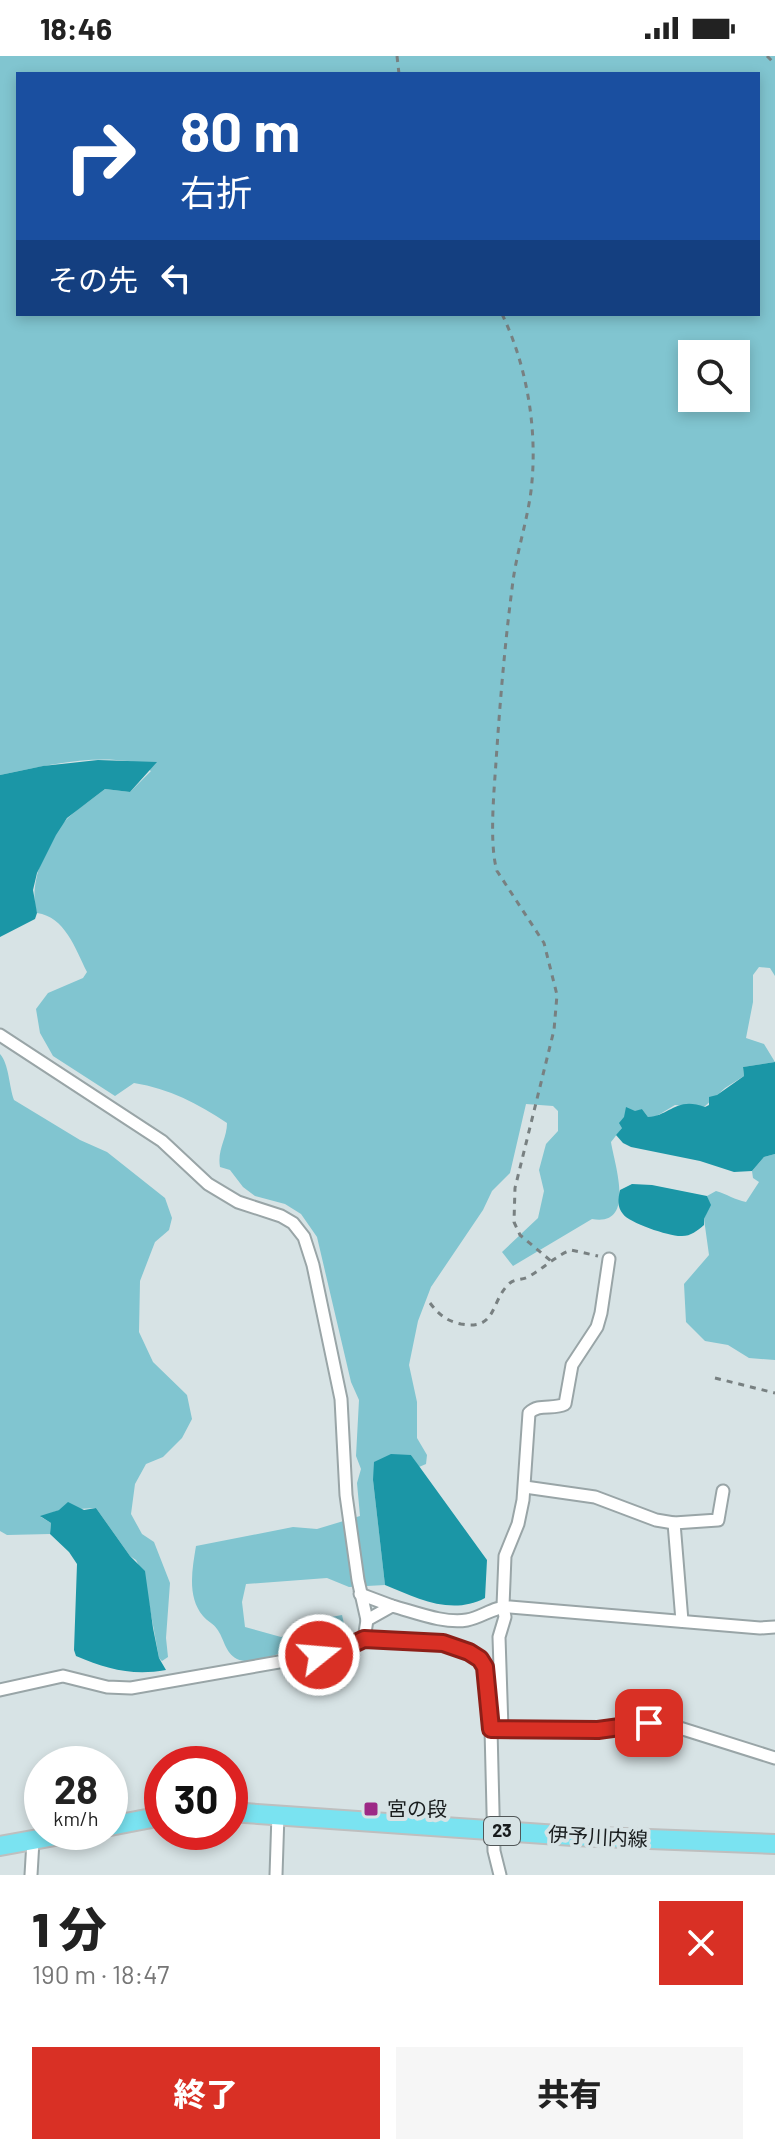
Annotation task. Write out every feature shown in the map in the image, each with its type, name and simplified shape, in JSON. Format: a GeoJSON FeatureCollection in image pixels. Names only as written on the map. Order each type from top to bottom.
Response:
{"type":"FeatureCollection","features":[{"type":"Feature","properties":{"kind":"main road","name":"伊予川内線"},"geometry":{"type":"LineString","coordinates":[[248,1813],[657,1840],[775,1844]]}},
{"type":"Feature","properties":{"kind":"main road"},"geometry":{"type":"LineString","coordinates":[[0,1846],[24,1842]]}},
{"type":"Feature","properties":{"kind":"street"},"geometry":{"type":"LineString","coordinates":[[0,1035],[162,1141],[208,1184],[238,1202],[281,1216],[293,1223],[304,1237],[313,1265],[341,1399],[344,1471],[360,1594],[367,1620],[364,1639]]}},
{"type":"Feature","properties":{"kind":"street"},"geometry":{"type":"LineString","coordinates":[[500,1875],[494,1851],[499,1637],[505,1617],[505,1556],[518,1524],[525,1487],[529,1413],[538,1407],[565,1404],[572,1365],[597,1327],[609,1259]]}},
{"type":"Feature","properties":{"kind":"street"},"geometry":{"type":"LineString","coordinates":[[525,1487],[595,1497],[656,1520],[674,1523],[718,1520],[723,1491]]}},
{"type":"Feature","properties":{"kind":"street"},"geometry":{"type":"LineString","coordinates":[[674,1523],[682,1621]]}},
{"type":"Feature","properties":{"kind":"street"},"geometry":{"type":"LineString","coordinates":[[360,1594],[392,1606],[448,1620],[466,1620],[503,1606],[775,1627]]}},
{"type":"Feature","properties":{"kind":"street"},"geometry":{"type":"LineString","coordinates":[[367,1620],[392,1606]]}},
{"type":"Feature","properties":{"kind":"street"},"geometry":{"type":"LineString","coordinates":[[0,1690],[63,1676],[107,1687],[131,1688],[319,1655],[364,1639],[443,1643],[480,1659],[485,1667],[497,1729]]}},
{"type":"Feature","properties":{"kind":"street"},"geometry":{"type":"LineString","coordinates":[[497,1729],[586,1730],[667,1724],[775,1758]]}},
{"type":"Feature","properties":{"kind":"street"},"geometry":{"type":"LineString","coordinates":[[276,1875],[278,1814]]}},
{"type":"Feature","properties":{"kind":"street"},"geometry":{"type":"LineString","coordinates":[[31,1875],[32,1850]]}},
{"type":"Feature","properties":{"kind":"path"},"geometry":{"type":"LineString","coordinates":[[767,56],[775,64]]}},
{"type":"Feature","properties":{"kind":"path"},"geometry":{"type":"LineString","coordinates":[[503,316],[522,368],[535,447],[531,494],[513,578],[500,702],[493,859],[497,871],[544,943],[557,995],[554,1030],[515,1188],[514,1222],[520,1235],[551,1261]]}},
{"type":"Feature","properties":{"kind":"path"},"geometry":{"type":"LineString","coordinates":[[430,1303],[444,1318],[477,1325],[486,1321],[508,1285],[528,1277],[571,1250],[609,1259]]}},
{"type":"Feature","properties":{"kind":"path"},"geometry":{"type":"LineString","coordinates":[[715,1378],[775,1393]]}},
{"type":"Feature","properties":{"kind":"shaded area"},"geometry":{"type":"Polygon","coordinates":[[[0,56],[775,56],[775,976],[770,968],[759,967],[753,975],[753,1002],[746,1038],[764,1044],[775,1062],[743,1067],[744,1076],[704,1107],[675,1105],[655,1117],[648,1117],[642,1109],[624,1118],[622,1128],[611,1142],[620,1191],[619,1204],[614,1213],[606,1219],[592,1219],[513,1266],[502,1252],[538,1218],[544,1191],[539,1170],[546,1144],[558,1131],[558,1111],[553,1106],[526,1104],[510,1173],[492,1191],[483,1210],[431,1287],[418,1321],[409,1365],[417,1402],[417,1438],[427,1455],[426,1464],[419,1467],[411,1455],[373,1480],[385,1585],[349,1587],[327,1578],[246,1584],[242,1602],[245,1627],[281,1637],[305,1630],[320,1619],[342,1615],[346,1632],[330,1645],[303,1646],[252,1661],[237,1659],[227,1649],[216,1627],[198,1609],[192,1583],[196,1546],[293,1527],[317,1529],[360,1516],[357,1483],[361,1469],[356,1456],[359,1400],[351,1382],[317,1237],[301,1214],[285,1204],[255,1196],[243,1187],[230,1170],[220,1167],[227,1123],[205,1109],[160,1089],[134,1083],[115,1096],[53,1056],[40,1033],[36,1009],[48,993],[83,978],[87,972],[62,927],[37,913],[37,875],[47,848],[74,812],[105,789],[130,792],[151,771],[131,762],[96,760],[0,775],[0,56]]]}},
{"type":"Feature","properties":{"kind":"shaded area"},"geometry":{"type":"Polygon","coordinates":[[[98,760],[157,762],[130,792],[105,789],[67,818],[37,873],[33,890],[37,913],[35,919],[0,937],[0,775],[98,760]]]}},
{"type":"Feature","properties":{"kind":"shaded area"},"geometry":{"type":"Polygon","coordinates":[[[0,1054],[14,1100],[80,1140],[107,1152],[165,1198],[172,1218],[169,1230],[155,1242],[140,1281],[139,1332],[153,1362],[187,1395],[192,1419],[182,1438],[163,1457],[146,1464],[135,1484],[131,1514],[142,1534],[154,1542],[170,1583],[166,1638],[168,1657],[162,1661],[144,1576],[136,1560],[96,1508],[59,1510],[41,1517],[51,1523],[50,1534],[7,1535],[0,1531],[0,1054]]]}},
{"type":"Feature","properties":{"kind":"shaded area"},"geometry":{"type":"Polygon","coordinates":[[[775,1062],[775,1154],[764,1157],[752,1171],[734,1172],[700,1161],[631,1147],[616,1135],[622,1128],[619,1123],[626,1107],[635,1111],[642,1109],[648,1117],[680,1105],[705,1107],[709,1105],[709,1097],[717,1095],[744,1076],[743,1067],[775,1062]]]}},
{"type":"Feature","properties":{"kind":"shaded area"},"geometry":{"type":"Polygon","coordinates":[[[775,1154],[775,1360],[749,1358],[728,1345],[705,1341],[686,1322],[684,1284],[709,1255],[704,1219],[710,1205],[707,1196],[716,1191],[746,1202],[759,1182],[753,1178],[752,1171],[764,1157],[775,1154]]]}},
{"type":"Feature","properties":{"kind":"shaded area"},"geometry":{"type":"Polygon","coordinates":[[[632,1184],[707,1196],[711,1205],[704,1225],[691,1234],[677,1236],[627,1218],[618,1203],[620,1190],[632,1184]]]}},
{"type":"Feature","properties":{"kind":"shaded area"},"geometry":{"type":"Polygon","coordinates":[[[391,1454],[411,1455],[487,1560],[485,1598],[472,1603],[447,1605],[422,1600],[385,1585],[373,1480],[374,1462],[391,1454]]]}},
{"type":"Feature","properties":{"kind":"shaded area"},"geometry":{"type":"Polygon","coordinates":[[[68,1502],[84,1510],[96,1508],[130,1556],[145,1571],[159,1658],[166,1670],[120,1670],[76,1656],[77,1564],[50,1534],[51,1523],[40,1516],[59,1510],[68,1502]]]}},
{"type":"Feature","properties":{"kind":"place","name":"宮の段"},"geometry":{"type":"Point","coordinates":[371,1809]}},
{"type":"Feature","properties":{"kind":"route"},"geometry":{"type":"LineString","coordinates":[[319,1655],[364,1639],[443,1643],[469,1652],[480,1659],[485,1667],[491,1729],[598,1730],[649,1723]]}}]}
